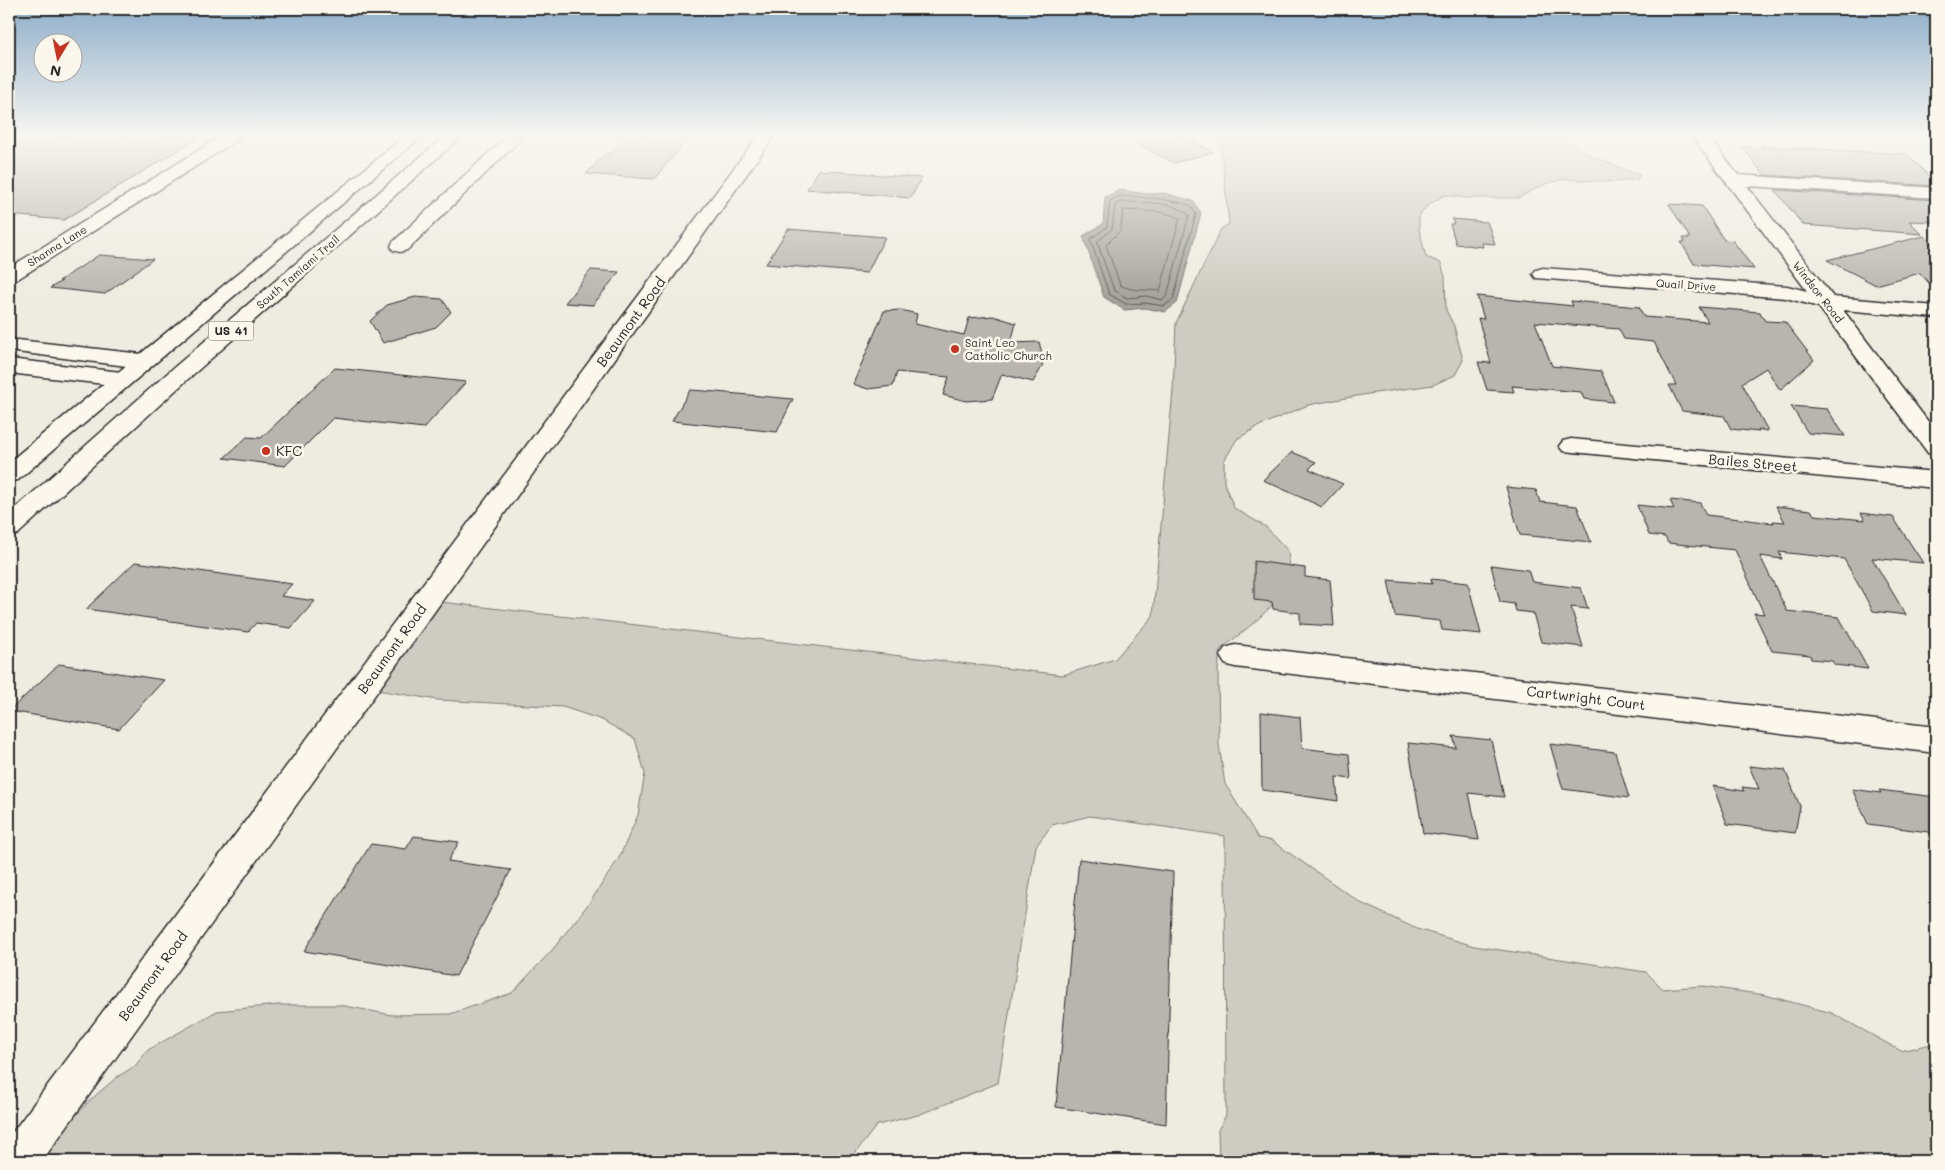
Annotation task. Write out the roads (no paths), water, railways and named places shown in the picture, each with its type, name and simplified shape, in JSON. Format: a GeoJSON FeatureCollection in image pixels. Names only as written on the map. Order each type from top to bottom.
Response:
{"type":"FeatureCollection","features":[{"type":"Feature","properties":{"kind":"street","name":"Shanna Lane"},"geometry":{"type":"LineString","coordinates":[[9,276],[146,191]]}},
{"type":"Feature","properties":{"kind":"street","name":"US 41"},"geometry":{"type":"LineString","coordinates":[[9,474],[348,191]]}},
{"type":"Feature","properties":{"kind":"street","name":"South Tamiami Trail"},"geometry":{"type":"LineString","coordinates":[[9,528],[179,376],[391,191]]}},
{"type":"Feature","properties":{"kind":"street"},"geometry":{"type":"LineString","coordinates":[[400,246],[458,191]]}},
{"type":"Feature","properties":{"kind":"street","name":"Beaumont Road"},"geometry":{"type":"LineString","coordinates":[[17,1161],[726,191]]}},
{"type":"Feature","properties":{"kind":"street","name":"Windsor Road"},"geometry":{"type":"LineString","coordinates":[[1741,191],[1936,448]]}},
{"type":"Feature","properties":{"kind":"street"},"geometry":{"type":"LineString","coordinates":[[1899,191],[1936,193]]}},
{"type":"Feature","properties":{"kind":"street"},"geometry":{"type":"LineString","coordinates":[[179,376],[174,369],[174,359],[266,276],[312,220]]}},
{"type":"Feature","properties":{"kind":"street","name":"Quail Drive"},"geometry":{"type":"LineString","coordinates":[[1543,274],[1787,292],[1827,303],[1936,312]]}},
{"type":"Feature","properties":{"kind":"street"},"geometry":{"type":"LineString","coordinates":[[9,344],[142,361],[145,372],[140,383],[52,466],[9,517]]}},
{"type":"Feature","properties":{"kind":"street"},"geometry":{"type":"LineString","coordinates":[[9,366],[121,379]]}},
{"type":"Feature","properties":{"kind":"street","name":"Bailes Street"},"geometry":{"type":"LineString","coordinates":[[1571,446],[1936,480]]}},
{"type":"Feature","properties":{"kind":"street","name":"Cartwright Court"},"geometry":{"type":"LineString","coordinates":[[1235,656],[1936,740]]}},
{"type":"Feature","properties":{"kind":"water"},"geometry":{"type":"Polygon","coordinates":[[[1118,191],[1148,194],[1164,193],[1193,201],[1201,213],[1177,303],[1165,312],[1145,308],[1124,310],[1104,297],[1083,236],[1103,224],[1105,197],[1118,191]]]}},
{"type":"Feature","properties":{"kind":"place","name":"Saint Leo Catholic Church"},"geometry":{"type":"Point","coordinates":[955,349]}},
{"type":"Feature","properties":{"kind":"place","name":"KFC"},"geometry":{"type":"Point","coordinates":[266,451]}}]}
